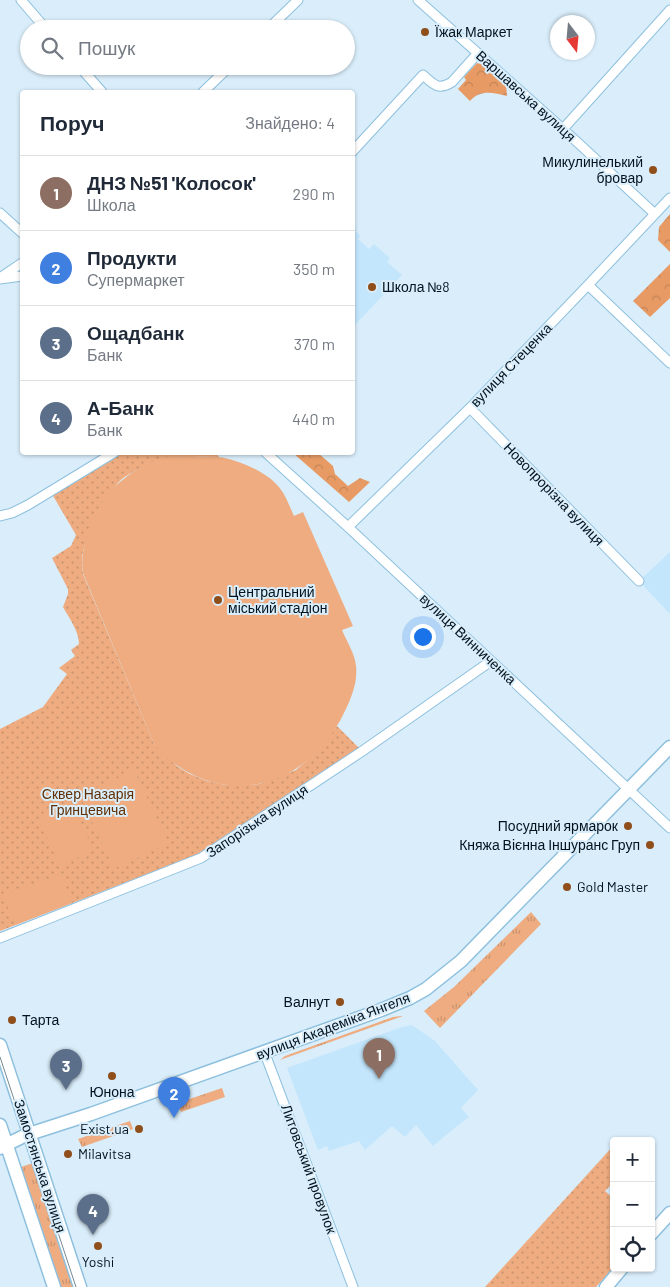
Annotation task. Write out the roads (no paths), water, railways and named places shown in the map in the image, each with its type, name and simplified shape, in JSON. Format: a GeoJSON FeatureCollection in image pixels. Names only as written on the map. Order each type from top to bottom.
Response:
{"type":"FeatureCollection","features":[{"type":"Feature","properties":{"kind":"main road","name":"вулиця Академіка Янгеля"},"geometry":{"type":"LineString","coordinates":[[4,1146],[30,1134],[83,1117],[410,998],[461,961],[670,747]]}},
{"type":"Feature","properties":{"kind":"main road","name":"Замостянська вулиця"},"geometry":{"type":"LineString","coordinates":[[0,1045],[80,1287]]}},
{"type":"Feature","properties":{"kind":"main road","name":"Замостянська вулиця"},"geometry":{"type":"LineString","coordinates":[[0,1126],[4,1146],[54,1287]]}},
{"type":"Feature","properties":{"kind":"main road"},"geometry":{"type":"LineString","coordinates":[[655,1230],[670,1213]]}},
{"type":"Feature","properties":{"kind":"main road"},"geometry":{"type":"LineString","coordinates":[[606,1287],[619,1272]]}},
{"type":"Feature","properties":{"kind":"street"},"geometry":{"type":"LineString","coordinates":[[21,0],[38,20]]}},
{"type":"Feature","properties":{"kind":"street"},"geometry":{"type":"LineString","coordinates":[[277,20],[298,0]]}},
{"type":"Feature","properties":{"kind":"street","name":"Варшавська вулиця"},"geometry":{"type":"LineString","coordinates":[[418,0],[563,128],[655,214]]}},
{"type":"Feature","properties":{"kind":"street"},"geometry":{"type":"LineString","coordinates":[[563,128],[670,10]]}},
{"type":"Feature","properties":{"kind":"street"},"geometry":{"type":"LineString","coordinates":[[355,149],[423,75],[435,85],[446,85],[452,82],[478,53]]}},
{"type":"Feature","properties":{"kind":"street"},"geometry":{"type":"LineString","coordinates":[[87,75],[100,90]]}},
{"type":"Feature","properties":{"kind":"street"},"geometry":{"type":"LineString","coordinates":[[204,90],[220,75]]}},
{"type":"Feature","properties":{"kind":"street","name":"вулиця Стеценка"},"geometry":{"type":"LineString","coordinates":[[348,527],[470,408],[670,198]]}},
{"type":"Feature","properties":{"kind":"street"},"geometry":{"type":"LineString","coordinates":[[0,213],[20,231]]}},
{"type":"Feature","properties":{"kind":"street"},"geometry":{"type":"LineString","coordinates":[[0,278],[20,264]]}},
{"type":"Feature","properties":{"kind":"street"},"geometry":{"type":"LineString","coordinates":[[0,278],[20,276]]}},
{"type":"Feature","properties":{"kind":"street"},"geometry":{"type":"LineString","coordinates":[[588,285],[670,364]]}},
{"type":"Feature","properties":{"kind":"street","name":"Новопрорізна вулиця"},"geometry":{"type":"LineString","coordinates":[[470,408],[639,581]]}},
{"type":"Feature","properties":{"kind":"street"},"geometry":{"type":"LineString","coordinates":[[0,516],[12,513],[28,505],[110,455]]}},
{"type":"Feature","properties":{"kind":"street","name":"вулиця Винниченка"},"geometry":{"type":"LineString","coordinates":[[268,455],[670,828]]}},
{"type":"Feature","properties":{"kind":"street","name":"Запорізька вулиця"},"geometry":{"type":"LineString","coordinates":[[0,938],[201,858],[362,752],[491,661]]}},
{"type":"Feature","properties":{"kind":"street","name":"Литовський провулок"},"geometry":{"type":"LineString","coordinates":[[264,1051],[353,1287]]}},
{"type":"Feature","properties":{"kind":"tram line"},"geometry":{"type":"LineString","coordinates":[[0,1057],[76,1287]]}},
{"type":"Feature","properties":{"kind":"place","name":"Їжак Маркет"},"geometry":{"type":"Point","coordinates":[425,32]}},
{"type":"Feature","properties":{"kind":"place","name":"Микулинелький бровар"},"geometry":{"type":"Point","coordinates":[653,170]}},
{"type":"Feature","properties":{"kind":"place","name":"Школа №8"},"geometry":{"type":"Point","coordinates":[372,287]}},
{"type":"Feature","properties":{"kind":"place","name":"Центральний міський стадіон"},"geometry":{"type":"Point","coordinates":[218,600]}},
{"type":"Feature","properties":{"kind":"place","name":"Посудний ярмарок"},"geometry":{"type":"Point","coordinates":[628,826]}},
{"type":"Feature","properties":{"kind":"place","name":"Княжа Вієнна Іншуранс Груп"},"geometry":{"type":"Point","coordinates":[650,845]}},
{"type":"Feature","properties":{"kind":"place","name":"Gold Master"},"geometry":{"type":"Point","coordinates":[567,887]}},
{"type":"Feature","properties":{"kind":"place","name":"Валнут"},"geometry":{"type":"Point","coordinates":[340,1002]}},
{"type":"Feature","properties":{"kind":"place","name":"Тарта"},"geometry":{"type":"Point","coordinates":[12,1020]}},
{"type":"Feature","properties":{"kind":"place","name":"Юнона"},"geometry":{"type":"Point","coordinates":[112,1076]}},
{"type":"Feature","properties":{"kind":"place","name":"ДНЗ №51 'Колосок'"},"geometry":{"type":"Point","coordinates":[379,1079]}},
{"type":"Feature","properties":{"kind":"place","name":"Ощадбанк"},"geometry":{"type":"Point","coordinates":[66,1090]}},
{"type":"Feature","properties":{"kind":"place","name":"Продукти"},"geometry":{"type":"Point","coordinates":[174,1118]}},
{"type":"Feature","properties":{"kind":"place","name":"Exist.ua"},"geometry":{"type":"Point","coordinates":[139,1129]}},
{"type":"Feature","properties":{"kind":"place","name":"Milavitsa"},"geometry":{"type":"Point","coordinates":[68,1154]}},
{"type":"Feature","properties":{"kind":"place","name":"А-Банк"},"geometry":{"type":"Point","coordinates":[93,1235]}},
{"type":"Feature","properties":{"kind":"place","name":"Yoshi"},"geometry":{"type":"Point","coordinates":[98,1246]}},
{"type":"Feature","properties":{"kind":"park label","name":"Сквер Назарія Гринцевича"},"geometry":{"type":"Point","coordinates":[88,802]}}]}
